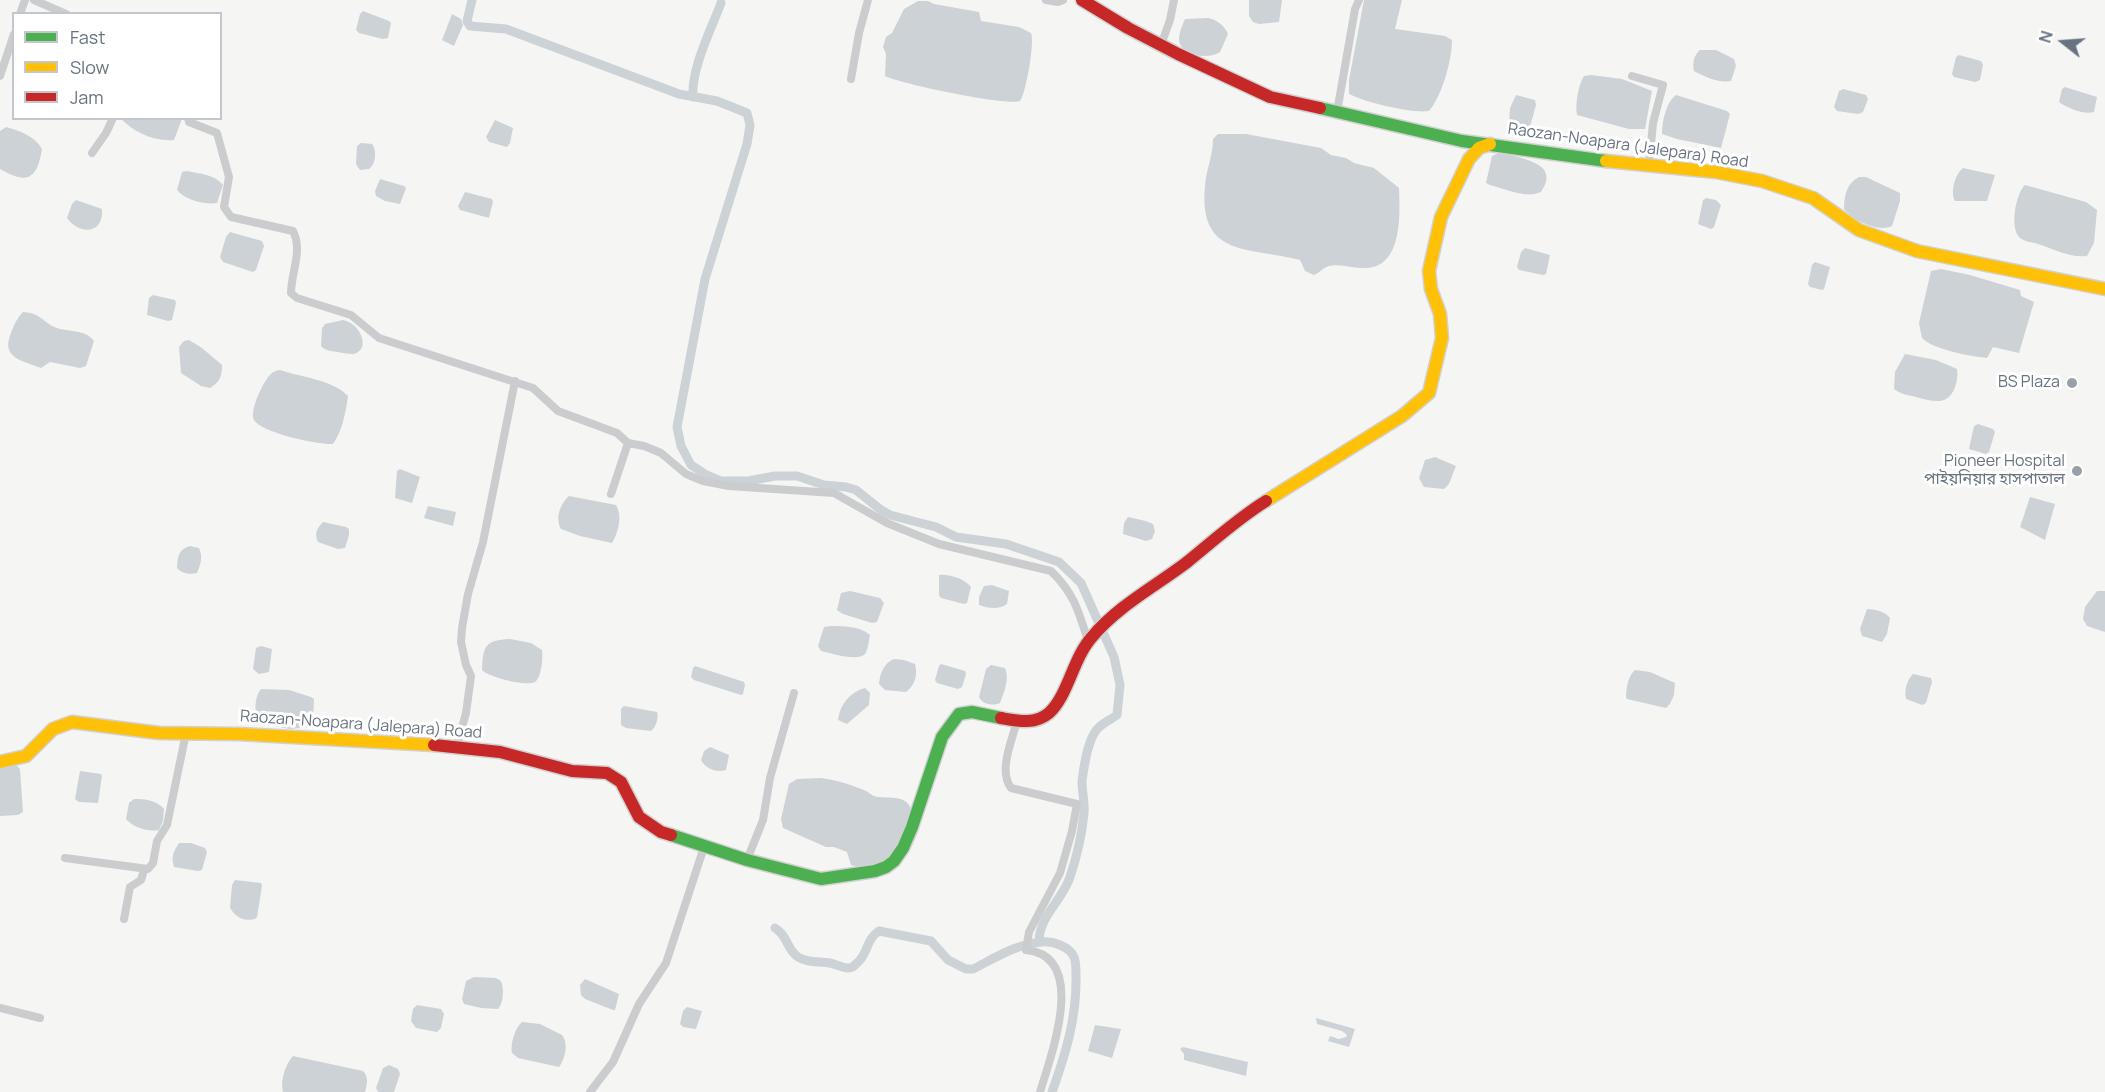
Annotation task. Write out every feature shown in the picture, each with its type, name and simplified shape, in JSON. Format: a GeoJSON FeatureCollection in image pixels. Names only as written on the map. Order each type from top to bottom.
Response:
{"type":"FeatureCollection","features":[{"type":"Feature","properties":{"kind":"main road"},"geometry":{"type":"LineString","coordinates":[[1082,0],[1161,45],[1263,94],[1462,141],[1490,144]]}},
{"type":"Feature","properties":{"kind":"main road","name":"Raozan-Noapara (Jalepara) Road"},"geometry":{"type":"LineString","coordinates":[[0,762],[29,754],[53,729],[67,722],[159,733],[333,738],[457,746],[500,752],[572,771],[607,773],[621,782],[634,810],[648,824],[661,832],[747,860],[821,879],[886,867],[903,848],[942,737],[959,714],[972,712],[1025,723],[1049,713],[1062,694],[1080,652],[1090,638],[1133,598],[1184,564],[1254,508],[1402,416],[1429,393],[1442,338],[1440,314],[1431,289],[1429,271],[1441,217],[1469,159],[1479,148],[1490,144],[1552,155],[1716,172],[1762,182],[1813,198],[1859,230],[1895,244],[2105,290]]}},
{"type":"Feature","properties":{"kind":"street"},"geometry":{"type":"LineString","coordinates":[[34,0],[61,12]]}},
{"type":"Feature","properties":{"kind":"street"},"geometry":{"type":"LineString","coordinates":[[851,79],[859,33],[868,0]]}},
{"type":"Feature","properties":{"kind":"street"},"geometry":{"type":"LineString","coordinates":[[1046,0],[1058,2],[1063,0]]}},
{"type":"Feature","properties":{"kind":"street"},"geometry":{"type":"LineString","coordinates":[[1161,45],[1174,0]]}},
{"type":"Feature","properties":{"kind":"street"},"geometry":{"type":"LineString","coordinates":[[1337,111],[1355,9],[1359,0]]}},
{"type":"Feature","properties":{"kind":"street"},"geometry":{"type":"LineString","coordinates":[[0,76],[12,40]]}},
{"type":"Feature","properties":{"kind":"street"},"geometry":{"type":"LineString","coordinates":[[1632,76],[1663,85],[1653,123],[1649,165]]}},
{"type":"Feature","properties":{"kind":"street"},"geometry":{"type":"LineString","coordinates":[[92,153],[112,120]]}},
{"type":"Feature","properties":{"kind":"street"},"geometry":{"type":"LineString","coordinates":[[188,120],[217,133],[229,177],[224,207],[231,217],[293,231],[297,238],[297,254],[291,293],[297,298],[351,315],[379,338],[533,388],[558,411],[617,434],[628,443],[661,453],[686,474],[702,481],[729,486],[834,493],[887,523],[939,543],[1051,571],[1064,584],[1077,605],[1090,638]]}},
{"type":"Feature","properties":{"kind":"street"},"geometry":{"type":"LineString","coordinates":[[457,746],[466,712],[471,675],[461,642],[462,628],[468,594],[483,542],[515,381]]}},
{"type":"Feature","properties":{"kind":"street"},"geometry":{"type":"LineString","coordinates":[[611,494],[628,443]]}},
{"type":"Feature","properties":{"kind":"street"},"geometry":{"type":"LineString","coordinates":[[747,860],[763,820],[770,778],[794,693]]}},
{"type":"Feature","properties":{"kind":"street"},"geometry":{"type":"LineString","coordinates":[[1017,722],[1005,774],[1011,788],[1077,804],[1060,873],[1029,932],[1026,950],[1038,951],[1055,965],[1062,993],[1058,1026],[1040,1092]]}},
{"type":"Feature","properties":{"kind":"street"},"geometry":{"type":"LineString","coordinates":[[65,858],[148,869],[153,862],[157,841],[167,825],[186,733]]}},
{"type":"Feature","properties":{"kind":"street"},"geometry":{"type":"LineString","coordinates":[[590,1092],[613,1062],[639,1004],[666,963],[704,847]]}},
{"type":"Feature","properties":{"kind":"street"},"geometry":{"type":"LineString","coordinates":[[124,920],[130,887],[141,879],[144,870]]}},
{"type":"Feature","properties":{"kind":"street"},"geometry":{"type":"LineString","coordinates":[[0,1008],[40,1018]]}},
{"type":"Feature","properties":{"kind":"shaded area"},"geometry":{"type":"Polygon","coordinates":[[[1249,0],[1282,0],[1279,22],[1259,24],[1253,22],[1249,16],[1249,0]]]}},
{"type":"Feature","properties":{"kind":"shaded area"},"geometry":{"type":"Polygon","coordinates":[[[1364,0],[1402,0],[1395,29],[1445,36],[1452,40],[1445,77],[1429,111],[1389,107],[1349,94],[1349,80],[1364,0]]]}},
{"type":"Feature","properties":{"kind":"shaded area"},"geometry":{"type":"Polygon","coordinates":[[[918,1],[979,12],[981,21],[1019,27],[1031,33],[1029,67],[1020,101],[1011,102],[953,93],[885,76],[886,54],[883,47],[886,37],[892,33],[904,9],[918,1]]]}},
{"type":"Feature","properties":{"kind":"shaded area"},"geometry":{"type":"Polygon","coordinates":[[[363,11],[391,23],[388,38],[383,39],[359,33],[356,30],[363,11]]]}},
{"type":"Feature","properties":{"kind":"shaded area"},"geometry":{"type":"Polygon","coordinates":[[[452,14],[461,19],[463,25],[454,46],[442,40],[452,14]]]}},
{"type":"Feature","properties":{"kind":"shaded area"},"geometry":{"type":"Polygon","coordinates":[[[1208,18],[1220,23],[1228,34],[1220,52],[1205,56],[1187,52],[1179,41],[1185,19],[1208,18]]]}},
{"type":"Feature","properties":{"kind":"shaded area"},"geometry":{"type":"Polygon","coordinates":[[[1700,50],[1716,50],[1734,59],[1736,66],[1731,81],[1716,80],[1694,71],[1694,59],[1700,50]]]}},
{"type":"Feature","properties":{"kind":"shaded area"},"geometry":{"type":"Polygon","coordinates":[[[1959,55],[1981,61],[1983,65],[1980,80],[1975,82],[1954,77],[1952,74],[1956,57],[1959,55]]]}},
{"type":"Feature","properties":{"kind":"shaded area"},"geometry":{"type":"Polygon","coordinates":[[[1584,76],[1622,79],[1652,91],[1645,129],[1629,129],[1577,115],[1580,84],[1584,76]]]}},
{"type":"Feature","properties":{"kind":"shaded area"},"geometry":{"type":"Polygon","coordinates":[[[2065,87],[2097,97],[2094,112],[2085,113],[2066,107],[2059,102],[2062,89],[2065,87]]]}},
{"type":"Feature","properties":{"kind":"shaded area"},"geometry":{"type":"Polygon","coordinates":[[[1843,89],[1866,95],[1868,99],[1863,112],[1858,114],[1837,111],[1834,107],[1839,91],[1843,89]]]}},
{"type":"Feature","properties":{"kind":"shaded area"},"geometry":{"type":"Polygon","coordinates":[[[1516,95],[1535,100],[1536,105],[1530,127],[1526,129],[1509,125],[1510,108],[1516,95]]]}},
{"type":"Feature","properties":{"kind":"shaded area"},"geometry":{"type":"Polygon","coordinates":[[[1676,95],[1727,111],[1730,114],[1721,148],[1662,134],[1667,107],[1676,95]]]}},
{"type":"Feature","properties":{"kind":"shaded area"},"geometry":{"type":"Polygon","coordinates":[[[122,120],[182,120],[174,140],[145,135],[122,120]]]}},
{"type":"Feature","properties":{"kind":"shaded area"},"geometry":{"type":"Polygon","coordinates":[[[495,120],[513,128],[507,147],[489,142],[486,137],[495,120]]]}},
{"type":"Feature","properties":{"kind":"shaded area"},"geometry":{"type":"Polygon","coordinates":[[[6,127],[31,137],[42,149],[37,167],[30,176],[18,177],[0,169],[0,131],[6,127]]]}},
{"type":"Feature","properties":{"kind":"shaded area"},"geometry":{"type":"Polygon","coordinates":[[[1218,134],[1246,134],[1321,148],[1331,155],[1374,168],[1399,188],[1397,237],[1387,259],[1378,265],[1366,268],[1329,266],[1314,275],[1305,271],[1300,260],[1246,250],[1219,238],[1210,226],[1205,209],[1205,186],[1213,139],[1218,134]]]}},
{"type":"Feature","properties":{"kind":"shaded area"},"geometry":{"type":"Polygon","coordinates":[[[361,143],[372,144],[375,150],[375,157],[369,169],[360,170],[356,164],[357,146],[361,143]]]}},
{"type":"Feature","properties":{"kind":"shaded area"},"geometry":{"type":"Polygon","coordinates":[[[1499,153],[1526,159],[1544,169],[1546,179],[1541,192],[1523,194],[1486,183],[1492,156],[1499,153]]]}},
{"type":"Feature","properties":{"kind":"shaded area"},"geometry":{"type":"Polygon","coordinates":[[[1963,168],[1995,175],[1987,201],[1955,201],[1954,183],[1963,168]]]}},
{"type":"Feature","properties":{"kind":"shaded area"},"geometry":{"type":"Polygon","coordinates":[[[187,171],[211,177],[223,185],[217,203],[195,201],[185,197],[177,190],[182,172],[187,171]]]}},
{"type":"Feature","properties":{"kind":"shaded area"},"geometry":{"type":"Polygon","coordinates":[[[1859,177],[1866,177],[1900,193],[1900,201],[1892,226],[1873,227],[1853,217],[1844,209],[1847,190],[1859,177]]]}},
{"type":"Feature","properties":{"kind":"shaded area"},"geometry":{"type":"Polygon","coordinates":[[[380,179],[406,188],[400,204],[385,201],[376,196],[375,191],[380,179]]]}},
{"type":"Feature","properties":{"kind":"shaded area"},"geometry":{"type":"Polygon","coordinates":[[[2025,185],[2086,202],[2097,210],[2094,243],[2087,256],[2068,254],[2020,238],[2014,219],[2019,195],[2025,185]]]}},
{"type":"Feature","properties":{"kind":"shaded area"},"geometry":{"type":"Polygon","coordinates":[[[465,192],[492,199],[489,218],[460,210],[458,206],[465,192]]]}},
{"type":"Feature","properties":{"kind":"shaded area"},"geometry":{"type":"Polygon","coordinates":[[[1706,198],[1716,200],[1721,205],[1714,227],[1711,229],[1698,224],[1703,200],[1706,198]]]}},
{"type":"Feature","properties":{"kind":"shaded area"},"geometry":{"type":"Polygon","coordinates":[[[76,200],[102,209],[102,218],[95,228],[90,230],[78,227],[67,218],[76,200]]]}},
{"type":"Feature","properties":{"kind":"shaded area"},"geometry":{"type":"Polygon","coordinates":[[[230,232],[262,241],[264,246],[256,270],[253,272],[223,262],[220,257],[226,237],[230,232]]]}},
{"type":"Feature","properties":{"kind":"shaded area"},"geometry":{"type":"Polygon","coordinates":[[[1525,248],[1550,255],[1546,274],[1519,270],[1517,267],[1521,252],[1525,248]]]}},
{"type":"Feature","properties":{"kind":"shaded area"},"geometry":{"type":"Polygon","coordinates":[[[1815,262],[1830,267],[1822,290],[1810,287],[1808,284],[1812,265],[1815,262]]]}},
{"type":"Feature","properties":{"kind":"shaded area"},"geometry":{"type":"Polygon","coordinates":[[[1941,269],[2020,290],[2021,296],[2034,302],[2019,353],[1993,347],[1987,358],[1980,357],[1943,349],[1922,338],[1919,323],[1931,271],[1941,269]]]}},
{"type":"Feature","properties":{"kind":"shaded area"},"geometry":{"type":"Polygon","coordinates":[[[153,295],[175,300],[172,320],[147,315],[149,298],[153,295]]]}},
{"type":"Feature","properties":{"kind":"shaded area"},"geometry":{"type":"Polygon","coordinates":[[[23,312],[35,314],[54,327],[79,332],[90,337],[94,341],[86,366],[80,368],[50,362],[41,368],[15,357],[11,353],[8,341],[23,312]]]}},
{"type":"Feature","properties":{"kind":"shaded area"},"geometry":{"type":"Polygon","coordinates":[[[343,320],[350,322],[362,337],[362,348],[359,352],[353,354],[325,349],[321,346],[322,328],[325,324],[343,320]]]}},
{"type":"Feature","properties":{"kind":"shaded area"},"geometry":{"type":"Polygon","coordinates":[[[189,340],[222,365],[220,378],[210,388],[201,386],[181,373],[179,347],[184,341],[189,340]]]}},
{"type":"Feature","properties":{"kind":"shaded area"},"geometry":{"type":"Polygon","coordinates":[[[1905,354],[1936,360],[1957,369],[1956,385],[1948,398],[1934,401],[1904,394],[1894,389],[1895,372],[1905,354]]]}},
{"type":"Feature","properties":{"kind":"shaded area"},"geometry":{"type":"Polygon","coordinates":[[[280,370],[334,386],[348,396],[345,415],[333,444],[278,434],[254,420],[255,403],[261,388],[272,373],[280,370]]]}},
{"type":"Feature","properties":{"kind":"shaded area"},"geometry":{"type":"Polygon","coordinates":[[[1978,424],[1993,429],[1995,432],[1989,452],[1986,454],[1969,449],[1974,426],[1978,424]]]}},
{"type":"Feature","properties":{"kind":"shaded area"},"geometry":{"type":"Polygon","coordinates":[[[1435,457],[1456,466],[1449,484],[1444,489],[1424,487],[1419,478],[1425,460],[1435,457]]]}},
{"type":"Feature","properties":{"kind":"shaded area"},"geometry":{"type":"Polygon","coordinates":[[[400,469],[420,477],[412,503],[395,498],[397,471],[400,469]]]}},
{"type":"Feature","properties":{"kind":"shaded area"},"geometry":{"type":"Polygon","coordinates":[[[569,496],[616,505],[619,524],[612,543],[561,529],[558,520],[559,511],[569,496]]]}},
{"type":"Feature","properties":{"kind":"shaded area"},"geometry":{"type":"Polygon","coordinates":[[[2030,497],[2055,504],[2045,540],[2020,527],[2030,497]]]}},
{"type":"Feature","properties":{"kind":"shaded area"},"geometry":{"type":"Polygon","coordinates":[[[428,506],[456,512],[453,526],[424,518],[428,506]]]}},
{"type":"Feature","properties":{"kind":"shaded area"},"geometry":{"type":"Polygon","coordinates":[[[1128,517],[1153,524],[1155,531],[1152,539],[1146,541],[1123,534],[1124,523],[1128,517]]]}},
{"type":"Feature","properties":{"kind":"shaded area"},"geometry":{"type":"Polygon","coordinates":[[[323,522],[349,529],[345,548],[338,549],[318,542],[317,531],[323,522]]]}},
{"type":"Feature","properties":{"kind":"shaded area"},"geometry":{"type":"Polygon","coordinates":[[[190,546],[199,548],[201,554],[200,567],[194,574],[177,568],[179,554],[190,546]]]}},
{"type":"Feature","properties":{"kind":"shaded area"},"geometry":{"type":"Polygon","coordinates":[[[939,575],[956,578],[971,587],[967,603],[941,598],[939,575]]]}},
{"type":"Feature","properties":{"kind":"shaded area"},"geometry":{"type":"Polygon","coordinates":[[[992,585],[1009,591],[1007,604],[997,608],[979,605],[979,597],[984,586],[992,585]]]}},
{"type":"Feature","properties":{"kind":"shaded area"},"geometry":{"type":"Polygon","coordinates":[[[850,591],[880,598],[884,603],[877,622],[872,623],[837,610],[841,593],[850,591]]]}},
{"type":"Feature","properties":{"kind":"shaded area"},"geometry":{"type":"Polygon","coordinates":[[[2097,591],[2105,591],[2105,632],[2087,626],[2083,619],[2085,607],[2097,591]]]}},
{"type":"Feature","properties":{"kind":"shaded area"},"geometry":{"type":"Polygon","coordinates":[[[1867,609],[1880,611],[1890,618],[1887,634],[1882,642],[1862,636],[1860,629],[1867,609]]]}},
{"type":"Feature","properties":{"kind":"shaded area"},"geometry":{"type":"Polygon","coordinates":[[[824,627],[857,628],[870,635],[865,654],[850,657],[821,651],[818,646],[824,627]]]}},
{"type":"Feature","properties":{"kind":"shaded area"},"geometry":{"type":"Polygon","coordinates":[[[510,639],[531,643],[542,650],[541,672],[535,682],[524,683],[508,680],[492,676],[482,670],[483,655],[487,646],[495,641],[510,639]]]}},
{"type":"Feature","properties":{"kind":"shaded area"},"geometry":{"type":"Polygon","coordinates":[[[261,646],[272,649],[269,672],[259,674],[253,669],[256,648],[261,646]]]}},
{"type":"Feature","properties":{"kind":"shaded area"},"geometry":{"type":"Polygon","coordinates":[[[894,659],[915,664],[915,680],[906,692],[885,690],[879,684],[883,669],[894,659]]]}},
{"type":"Feature","properties":{"kind":"shaded area"},"geometry":{"type":"Polygon","coordinates":[[[941,664],[965,671],[962,687],[958,689],[937,683],[935,680],[941,664]]]}},
{"type":"Feature","properties":{"kind":"shaded area"},"geometry":{"type":"Polygon","coordinates":[[[991,665],[1005,668],[1007,677],[1000,703],[988,704],[979,697],[986,669],[991,665]]]}},
{"type":"Feature","properties":{"kind":"shaded area"},"geometry":{"type":"Polygon","coordinates":[[[695,666],[744,682],[743,694],[694,680],[691,677],[695,666]]]}},
{"type":"Feature","properties":{"kind":"shaded area"},"geometry":{"type":"Polygon","coordinates":[[[1635,670],[1650,672],[1675,683],[1674,695],[1666,708],[1627,699],[1628,683],[1635,670]]]}},
{"type":"Feature","properties":{"kind":"shaded area"},"geometry":{"type":"Polygon","coordinates":[[[1913,674],[1931,678],[1926,703],[1922,705],[1906,699],[1905,692],[1913,674]]]}},
{"type":"Feature","properties":{"kind":"shaded area"},"geometry":{"type":"Polygon","coordinates":[[[865,688],[870,693],[869,705],[847,724],[838,720],[847,700],[855,692],[865,688]]]}},
{"type":"Feature","properties":{"kind":"shaded area"},"geometry":{"type":"Polygon","coordinates":[[[261,689],[289,690],[314,699],[311,727],[290,729],[259,723],[255,706],[261,689]]]}},
{"type":"Feature","properties":{"kind":"shaded area"},"geometry":{"type":"Polygon","coordinates":[[[624,706],[657,712],[656,725],[651,731],[626,728],[621,725],[621,709],[624,706]]]}},
{"type":"Feature","properties":{"kind":"shaded area"},"geometry":{"type":"Polygon","coordinates":[[[710,747],[729,755],[726,770],[715,771],[703,763],[701,760],[704,751],[710,747]]]}},
{"type":"Feature","properties":{"kind":"shaded area"},"geometry":{"type":"Polygon","coordinates":[[[16,765],[20,769],[23,812],[18,815],[0,816],[0,768],[16,765]]]}},
{"type":"Feature","properties":{"kind":"shaded area"},"geometry":{"type":"Polygon","coordinates":[[[80,771],[101,774],[98,803],[79,802],[75,799],[80,771]]]}},
{"type":"Feature","properties":{"kind":"shaded area"},"geometry":{"type":"Polygon","coordinates":[[[821,778],[850,785],[876,796],[899,799],[909,805],[911,809],[904,833],[888,857],[873,866],[851,865],[847,852],[834,847],[826,847],[783,828],[781,819],[789,784],[797,779],[821,778]]]}},
{"type":"Feature","properties":{"kind":"shaded area"},"geometry":{"type":"Polygon","coordinates":[[[134,799],[154,802],[164,809],[163,821],[159,830],[141,829],[126,819],[129,803],[134,799]]]}},
{"type":"Feature","properties":{"kind":"shaded area"},"geometry":{"type":"Polygon","coordinates":[[[179,843],[191,843],[205,848],[207,852],[202,870],[174,867],[173,855],[179,843]]]}},
{"type":"Feature","properties":{"kind":"shaded area"},"geometry":{"type":"Polygon","coordinates":[[[235,880],[261,883],[255,919],[240,918],[230,908],[232,885],[235,880]]]}},
{"type":"Feature","properties":{"kind":"shaded area"},"geometry":{"type":"Polygon","coordinates":[[[474,977],[496,978],[501,981],[503,995],[498,1009],[464,1004],[462,999],[466,981],[474,977]]]}},
{"type":"Feature","properties":{"kind":"shaded area"},"geometry":{"type":"Polygon","coordinates":[[[585,979],[619,994],[615,1010],[585,999],[581,995],[580,985],[585,979]]]}},
{"type":"Feature","properties":{"kind":"shaded area"},"geometry":{"type":"Polygon","coordinates":[[[417,1005],[441,1009],[444,1014],[441,1028],[437,1032],[416,1028],[411,1021],[413,1009],[417,1005]]]}},
{"type":"Feature","properties":{"kind":"shaded area"},"geometry":{"type":"Polygon","coordinates":[[[687,1007],[702,1011],[696,1029],[683,1027],[680,1024],[683,1011],[687,1007]]]}},
{"type":"Feature","properties":{"kind":"shaded area"},"geometry":{"type":"Polygon","coordinates":[[[1316,1018],[1355,1029],[1349,1047],[1328,1041],[1330,1036],[1339,1039],[1347,1035],[1342,1031],[1317,1024],[1316,1018]]]}},
{"type":"Feature","properties":{"kind":"shaded area"},"geometry":{"type":"Polygon","coordinates":[[[522,1022],[540,1024],[562,1035],[565,1051],[559,1067],[518,1058],[512,1053],[514,1036],[522,1022]]]}},
{"type":"Feature","properties":{"kind":"shaded area"},"geometry":{"type":"Polygon","coordinates":[[[1095,1025],[1121,1029],[1112,1058],[1088,1051],[1095,1025]]]}},
{"type":"Feature","properties":{"kind":"shaded area"},"geometry":{"type":"Polygon","coordinates":[[[1183,1047],[1248,1062],[1246,1076],[1184,1060],[1184,1054],[1180,1049],[1183,1047]]]}},
{"type":"Feature","properties":{"kind":"shaded area"},"geometry":{"type":"Polygon","coordinates":[[[293,1056],[363,1071],[367,1078],[365,1092],[283,1092],[284,1073],[293,1056]]]}},
{"type":"Feature","properties":{"kind":"shaded area"},"geometry":{"type":"Polygon","coordinates":[[[389,1065],[398,1069],[400,1074],[394,1092],[378,1092],[376,1088],[383,1068],[389,1065]]]}},
{"type":"Feature","properties":{"kind":"waterway"},"geometry":{"type":"LineString","coordinates":[[472,0],[467,21],[470,26],[506,29],[679,94],[717,101],[747,113],[750,125],[747,144],[705,279],[677,427],[681,446],[691,465],[721,481],[797,476],[824,485],[856,490],[890,515],[936,527],[956,537],[1006,544],[1059,562],[1081,583],[1114,657],[1120,685],[1117,715],[1097,729],[1092,737],[1086,755],[1082,781],[1084,813],[1077,853],[1066,886],[1043,924],[1039,942]]}},
{"type":"Feature","properties":{"kind":"waterway"},"geometry":{"type":"LineString","coordinates":[[693,97],[698,62],[721,3]]}},
{"type":"Feature","properties":{"kind":"waterway"},"geometry":{"type":"LineString","coordinates":[[775,928],[783,935],[798,957],[848,968],[853,967],[860,960],[871,939],[879,931],[931,941],[948,960],[966,969],[973,969],[1006,952],[1032,943],[1051,942],[1064,947],[1072,953],[1075,961],[1075,1006],[1066,1049],[1052,1092]]}},
{"type":"Feature","properties":{"kind":"traffic: fast"},"geometry":{"type":"LineString","coordinates":[[1320,108],[1462,141],[1606,161]]}},
{"type":"Feature","properties":{"kind":"traffic: fast"},"geometry":{"type":"LineString","coordinates":[[671,835],[747,860],[821,879],[875,871],[894,861],[903,848],[942,737],[959,714],[972,712],[1001,718]]}},
{"type":"Feature","properties":{"kind":"traffic: slow"},"geometry":{"type":"LineString","coordinates":[[1266,501],[1402,416],[1429,393],[1442,338],[1440,314],[1431,289],[1429,271],[1441,217],[1469,159],[1479,148],[1490,144]]}},
{"type":"Feature","properties":{"kind":"traffic: slow"},"geometry":{"type":"LineString","coordinates":[[1606,161],[1716,172],[1762,181],[1813,198],[1859,230],[1917,251],[2105,289]]}},
{"type":"Feature","properties":{"kind":"traffic: slow"},"geometry":{"type":"LineString","coordinates":[[0,762],[26,756],[53,729],[72,722],[159,733],[239,734],[434,745]]}},
{"type":"Feature","properties":{"kind":"traffic: jam"},"geometry":{"type":"LineString","coordinates":[[1082,0],[1128,28],[1178,54],[1270,97],[1320,108]]}},
{"type":"Feature","properties":{"kind":"traffic: jam"},"geometry":{"type":"LineString","coordinates":[[1001,718],[1032,721],[1049,713],[1061,697],[1085,646],[1102,626],[1125,606],[1186,563],[1266,501]]}},
{"type":"Feature","properties":{"kind":"traffic: jam"},"geometry":{"type":"LineString","coordinates":[[434,745],[500,752],[572,771],[607,773],[621,782],[639,817],[661,832],[671,835]]}},
{"type":"Feature","properties":{"kind":"place","name":"BS Plaza"},"geometry":{"type":"Point","coordinates":[2072,383]}},
{"type":"Feature","properties":{"kind":"place","name":"Pioneer Hospital পাইয়নিয়ার হাসপাতাল"},"geometry":{"type":"Point","coordinates":[2077,471]}}]}
